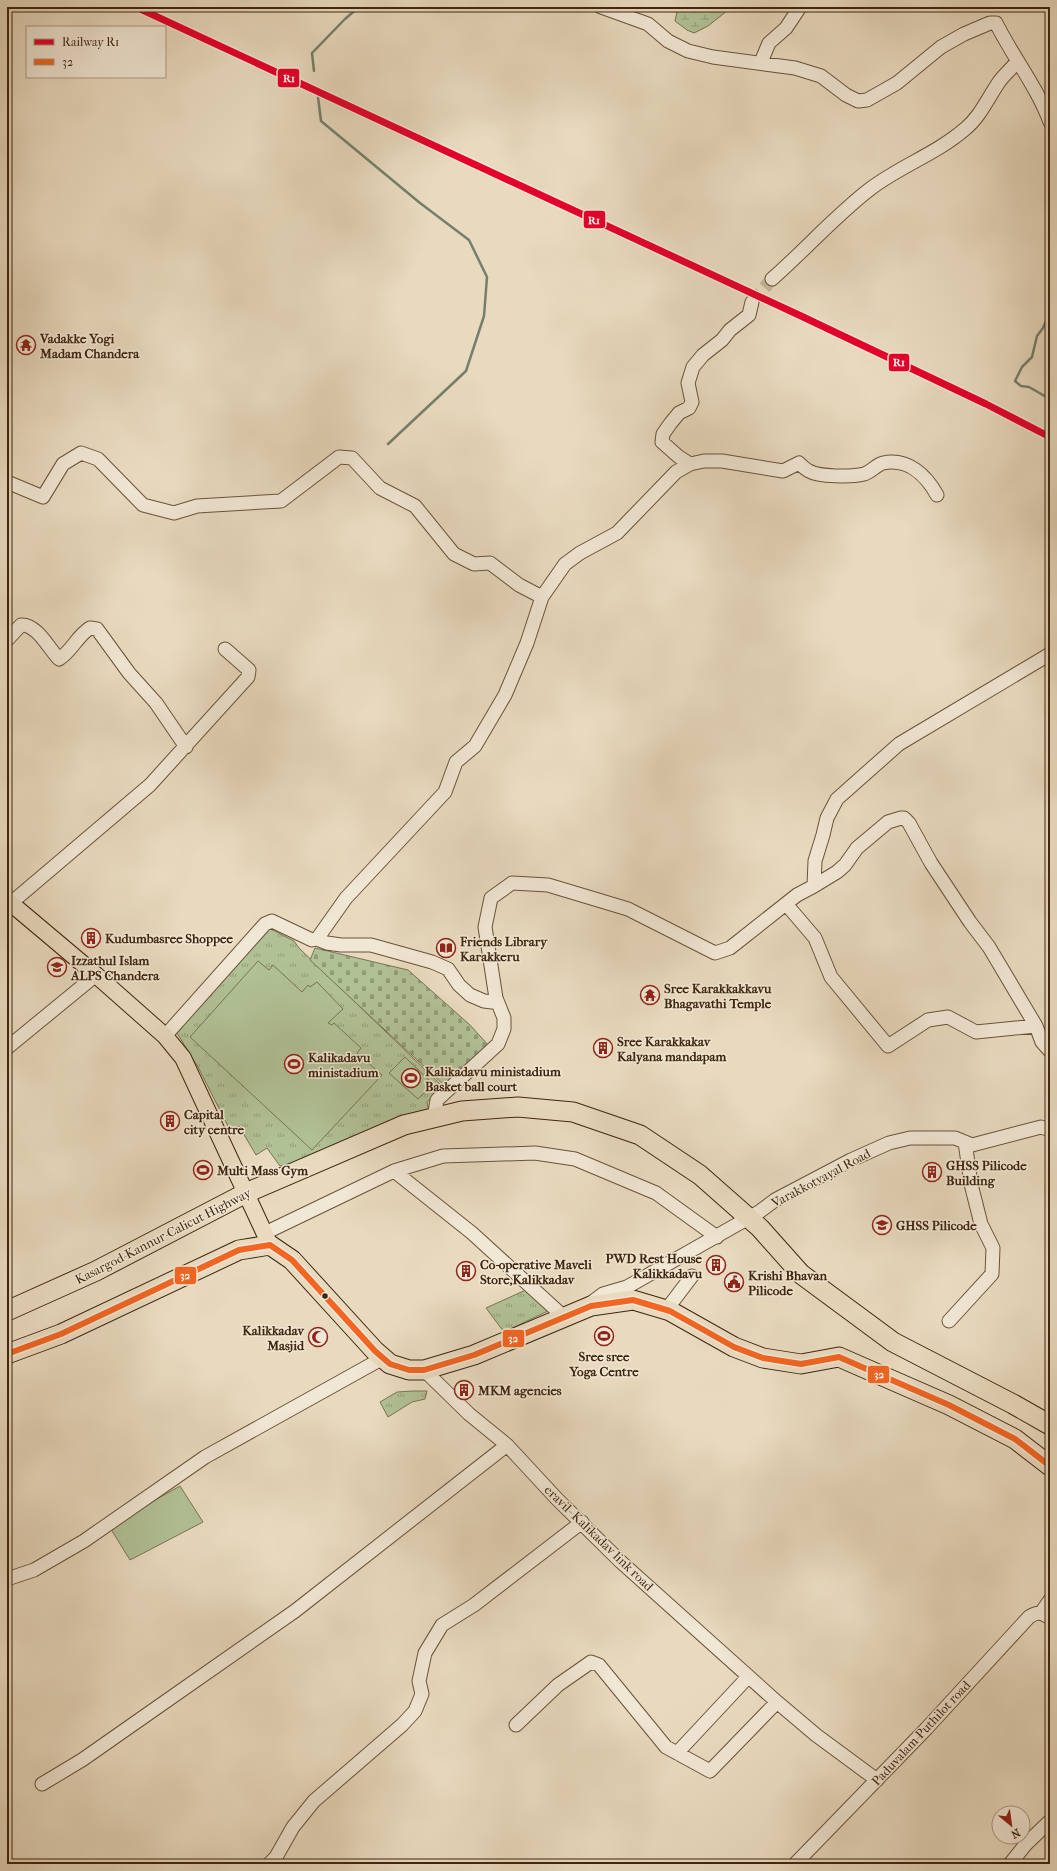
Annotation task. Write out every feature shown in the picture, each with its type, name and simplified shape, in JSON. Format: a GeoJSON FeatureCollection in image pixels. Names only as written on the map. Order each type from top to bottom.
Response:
{"type":"FeatureCollection","features":[{"type":"Feature","properties":{"kind":"highway","name":"Kasargod-Kannur-Calicut Highway"},"geometry":{"type":"LineString","coordinates":[[7,1311],[96,1271],[246,1194],[404,1125],[462,1111],[518,1107],[573,1112],[640,1135],[700,1175],[760,1228],[801,1274],[893,1342],[1013,1404],[1050,1425]]}},
{"type":"Feature","properties":{"kind":"highway"},"geometry":{"type":"LineString","coordinates":[[7,1354],[61,1334],[239,1250],[267,1239],[292,1260],[383,1358],[390,1364],[409,1370],[424,1370],[474,1355],[591,1306],[633,1300],[670,1311],[734,1347],[763,1358],[801,1364],[839,1357],[949,1405],[1015,1439],[1050,1466]]}},
{"type":"Feature","properties":{"kind":"main road"},"geometry":{"type":"LineString","coordinates":[[9,901],[165,1036],[183,1058],[267,1239]]}},
{"type":"Feature","properties":{"kind":"street"},"geometry":{"type":"LineString","coordinates":[[601,7],[648,24],[668,41],[688,51],[713,57],[761,62],[796,68],[821,76],[846,95],[858,101],[867,100],[897,83],[941,47],[964,34],[990,23],[996,24],[1017,62],[1043,102],[1050,122]]}},
{"type":"Feature","properties":{"kind":"street"},"geometry":{"type":"LineString","coordinates":[[761,62],[770,43],[786,28],[800,7]]}},
{"type":"Feature","properties":{"kind":"street"},"geometry":{"type":"LineString","coordinates":[[772,279],[808,247],[829,224],[872,188],[893,174],[936,150],[966,128],[987,103],[999,82],[1017,62]]}},
{"type":"Feature","properties":{"kind":"street"},"geometry":{"type":"LineString","coordinates":[[690,464],[679,457],[662,442],[663,434],[679,413],[689,408],[692,402],[688,383],[693,367],[703,354],[722,340],[730,330],[749,315],[752,302]]}},
{"type":"Feature","properties":{"kind":"street"},"geometry":{"type":"LineString","coordinates":[[7,482],[43,497],[63,464],[81,452],[98,459],[143,505],[174,513],[197,506],[281,501],[339,457],[352,458],[380,488],[415,506],[454,554],[474,564],[490,563],[519,585],[542,597]]}},
{"type":"Feature","properties":{"kind":"street"},"geometry":{"type":"LineString","coordinates":[[317,939],[346,898],[445,792],[456,762],[475,746],[505,695],[527,643],[542,597],[565,564],[580,553],[617,533],[676,472],[690,464],[704,461],[722,461],[783,471],[798,463],[809,471],[826,475],[865,474],[881,464],[899,462],[912,468],[930,482],[937,495]]}},
{"type":"Feature","properties":{"kind":"street"},"geometry":{"type":"LineString","coordinates":[[7,640],[22,625],[26,625],[34,629],[50,651],[59,660],[67,654],[83,632],[90,628],[97,629],[129,673],[156,703],[186,747]]}},
{"type":"Feature","properties":{"kind":"street"},"geometry":{"type":"LineString","coordinates":[[9,901],[150,785],[248,677],[249,670],[225,649]]}},
{"type":"Feature","properties":{"kind":"street"},"geometry":{"type":"LineString","coordinates":[[814,886],[815,861],[827,818],[837,799],[900,744],[1050,654]]}},
{"type":"Feature","properties":{"kind":"street"},"geometry":{"type":"LineString","coordinates":[[434,1118],[437,1100],[498,1044],[504,1029],[504,1018],[496,998],[484,927],[491,898],[512,884],[548,885],[628,909],[715,953],[722,952],[730,948],[786,904],[837,872],[857,848],[888,822],[901,818],[904,818],[909,823],[931,863],[970,922],[989,947],[1036,1026],[1042,1042],[1050,1051]]}},
{"type":"Feature","properties":{"kind":"street"},"geometry":{"type":"LineString","coordinates":[[786,904],[815,938],[831,977],[888,1046],[928,1020],[948,1017],[976,1032],[1036,1026]]}},
{"type":"Feature","properties":{"kind":"street"},"geometry":{"type":"LineString","coordinates":[[165,1036],[265,924],[272,921],[312,940],[317,939],[341,946],[371,945],[432,962],[448,969],[459,985],[470,995],[484,1001],[492,1002],[496,998]]}},
{"type":"Feature","properties":{"kind":"street"},"geometry":{"type":"LineString","coordinates":[[7,1048],[96,975]]}},
{"type":"Feature","properties":{"kind":"street","name":"Varakkotvayal Road"},"geometry":{"type":"LineString","coordinates":[[591,1306],[591,1303],[603,1294],[627,1287],[717,1237],[775,1200],[851,1160],[889,1143],[910,1138],[955,1138],[972,1145],[1047,1125]]}},
{"type":"Feature","properties":{"kind":"street"},"geometry":{"type":"LineString","coordinates":[[949,1321],[992,1274],[993,1264],[993,1248],[981,1224],[971,1184],[965,1142]]}},
{"type":"Feature","properties":{"kind":"street"},"geometry":{"type":"LineString","coordinates":[[267,1239],[394,1171],[443,1156],[535,1153],[575,1159],[656,1193],[717,1237]]}},
{"type":"Feature","properties":{"kind":"street"},"geometry":{"type":"LineString","coordinates":[[394,1171],[472,1233],[564,1317]]}},
{"type":"Feature","properties":{"kind":"street"},"geometry":{"type":"LineString","coordinates":[[670,1311],[670,1305],[692,1276]]}},
{"type":"Feature","properties":{"kind":"street"},"geometry":{"type":"LineString","coordinates":[[7,1579],[34,1570],[78,1545],[205,1456],[383,1358]]}},
{"type":"Feature","properties":{"kind":"street","name":"eravil- Kalikadav link road"},"geometry":{"type":"LineString","coordinates":[[424,1370],[469,1414],[507,1445],[557,1499],[621,1562],[748,1677],[816,1735],[877,1780]]}},
{"type":"Feature","properties":{"kind":"street"},"geometry":{"type":"LineString","coordinates":[[42,1784],[82,1760],[295,1611],[507,1445]]}},
{"type":"Feature","properties":{"kind":"street"},"geometry":{"type":"LineString","coordinates":[[269,1864],[276,1857],[293,1827],[314,1801],[402,1725],[415,1711],[422,1694],[419,1681],[425,1653],[442,1625],[480,1601],[582,1522]]}},
{"type":"Feature","properties":{"kind":"street"},"geometry":{"type":"LineString","coordinates":[[1046,1615],[1050,1600]]}},
{"type":"Feature","properties":{"kind":"street","name":"Paduvalam-Puthilot road"},"geometry":{"type":"LineString","coordinates":[[795,1864],[877,1780],[1029,1617],[1035,1613],[1046,1615]]}},
{"type":"Feature","properties":{"kind":"street"},"geometry":{"type":"LineString","coordinates":[[516,1725],[558,1685],[592,1662],[599,1665],[666,1747],[710,1771],[777,1702]]}},
{"type":"Feature","properties":{"kind":"street"},"geometry":{"type":"LineString","coordinates":[[677,1753],[748,1677]]}},
{"type":"Feature","properties":{"kind":"street"},"geometry":{"type":"LineString","coordinates":[[1010,1864],[1026,1844],[1050,1821]]}},
{"type":"Feature","properties":{"kind":"green space"},"geometry":{"type":"Polygon","coordinates":[[[678,7],[732,7],[708,26],[694,33],[687,30],[675,21],[678,7]]]}},
{"type":"Feature","properties":{"kind":"green space"},"geometry":{"type":"Polygon","coordinates":[[[267,927],[294,941],[299,948],[441,1085],[437,1088],[438,1092],[427,1102],[429,1111],[304,1160],[280,1166],[267,1148],[256,1155],[239,1126],[230,1130],[198,1067],[177,1033],[267,927]]]}},
{"type":"Feature","properties":{"kind":"green space"},"geometry":{"type":"Polygon","coordinates":[[[315,948],[408,970],[470,1025],[489,1046],[445,1086],[310,960],[315,948]]]}},
{"type":"Feature","properties":{"kind":"green space","name":"Kalikadavu ministadium"},"geometry":{"type":"Polygon","coordinates":[[[258,961],[269,970],[273,965],[302,992],[308,985],[310,987],[317,982],[343,1009],[328,1023],[332,1025],[334,1023],[361,1048],[357,1053],[382,1075],[312,1150],[190,1037],[258,961]]]}},
{"type":"Feature","properties":{"kind":"green space","name":"Kalikadavu ministadium Basket ball court"},"geometry":{"type":"Polygon","coordinates":[[[405,1057],[433,1084],[418,1099],[389,1073],[405,1057]]]}},
{"type":"Feature","properties":{"kind":"green space"},"geometry":{"type":"Polygon","coordinates":[[[528,1289],[548,1311],[504,1332],[486,1308],[528,1289]]]}},
{"type":"Feature","properties":{"kind":"green space"},"geometry":{"type":"Polygon","coordinates":[[[427,1391],[425,1399],[412,1402],[388,1417],[380,1402],[397,1392],[427,1391]]]}},
{"type":"Feature","properties":{"kind":"green space"},"geometry":{"type":"Polygon","coordinates":[[[180,1486],[203,1522],[130,1560],[109,1526],[180,1486]]]}},
{"type":"Feature","properties":{"kind":"waterway"},"geometry":{"type":"LineString","coordinates":[[314,71],[312,53],[345,19],[359,7]]}},
{"type":"Feature","properties":{"kind":"waterway"},"geometry":{"type":"LineString","coordinates":[[318,97],[321,121],[420,203],[469,240],[487,277],[484,316],[466,371],[388,444]]}},
{"type":"Feature","properties":{"kind":"waterway"},"geometry":{"type":"LineString","coordinates":[[1050,312],[1043,328],[1037,336],[1032,357],[1022,367],[1015,381],[1021,386],[1029,387],[1050,399]]}},
{"type":"Feature","properties":{"kind":"tunnel"},"geometry":{"type":"LineString","coordinates":[[752,302],[772,279]]}},
{"type":"Feature","properties":{"kind":"rail line","name":"R1"},"geometry":{"type":"LineString","coordinates":[[136,7],[801,316],[986,404],[1050,437]]}},
{"type":"Feature","properties":{"kind":"transit line","name":"32"},"geometry":{"type":"LineString","coordinates":[[7,1354],[61,1334],[239,1250],[270,1245],[292,1260],[375,1351],[390,1364],[409,1370],[424,1370],[474,1355],[591,1306],[633,1300],[670,1311],[734,1347],[763,1358],[801,1364],[839,1357],[949,1405],[1015,1439],[1050,1466]]}},
{"type":"Feature","properties":{"kind":"place","name":"Vadakke Yogi Madam Chandera"},"geometry":{"type":"Point","coordinates":[26,345]}},
{"type":"Feature","properties":{"kind":"place","name":"Kudumbasree Shoppee"},"geometry":{"type":"Point","coordinates":[91,938]}},
{"type":"Feature","properties":{"kind":"place","name":"Friends Library Karakkeru"},"geometry":{"type":"Point","coordinates":[446,948]}},
{"type":"Feature","properties":{"kind":"place","name":"Izzathul Islam ALPS Chandera"},"geometry":{"type":"Point","coordinates":[57,967]}},
{"type":"Feature","properties":{"kind":"place","name":"Sree Karakkakkavu Bhagavathi Temple"},"geometry":{"type":"Point","coordinates":[650,995]}},
{"type":"Feature","properties":{"kind":"place","name":"Sree Karakkakav Kalyana mandapam"},"geometry":{"type":"Point","coordinates":[603,1048]}},
{"type":"Feature","properties":{"kind":"place","name":"Kalikadavu ministadium"},"geometry":{"type":"Point","coordinates":[294,1064]}},
{"type":"Feature","properties":{"kind":"place","name":"Kalikadavu ministadium Basket ball court"},"geometry":{"type":"Point","coordinates":[411,1078]}},
{"type":"Feature","properties":{"kind":"place","name":"Capital city centre"},"geometry":{"type":"Point","coordinates":[170,1121]}},
{"type":"Feature","properties":{"kind":"place","name":"Multi Mass Gym"},"geometry":{"type":"Point","coordinates":[203,1170]}},
{"type":"Feature","properties":{"kind":"place","name":"GHSS Pilicode Building"},"geometry":{"type":"Point","coordinates":[932,1172]}},
{"type":"Feature","properties":{"kind":"place","name":"GHSS Pilicode"},"geometry":{"type":"Point","coordinates":[882,1225]}},
{"type":"Feature","properties":{"kind":"place","name":"PWD Rest House Kalikkadavu"},"geometry":{"type":"Point","coordinates":[716,1265]}},
{"type":"Feature","properties":{"kind":"place","name":"Co-operative Maveli Store,Kalikkadav"},"geometry":{"type":"Point","coordinates":[466,1271]}},
{"type":"Feature","properties":{"kind":"place","name":"Krishi Bhavan Pilicode"},"geometry":{"type":"Point","coordinates":[734,1282]}},
{"type":"Feature","properties":{"kind":"place","name":"Sree sree Yoga Centre"},"geometry":{"type":"Point","coordinates":[604,1336]}},
{"type":"Feature","properties":{"kind":"place","name":"Kalikkadav Masjid"},"geometry":{"type":"Point","coordinates":[318,1337]}},
{"type":"Feature","properties":{"kind":"place","name":"MKM agencies"},"geometry":{"type":"Point","coordinates":[464,1390]}}]}
